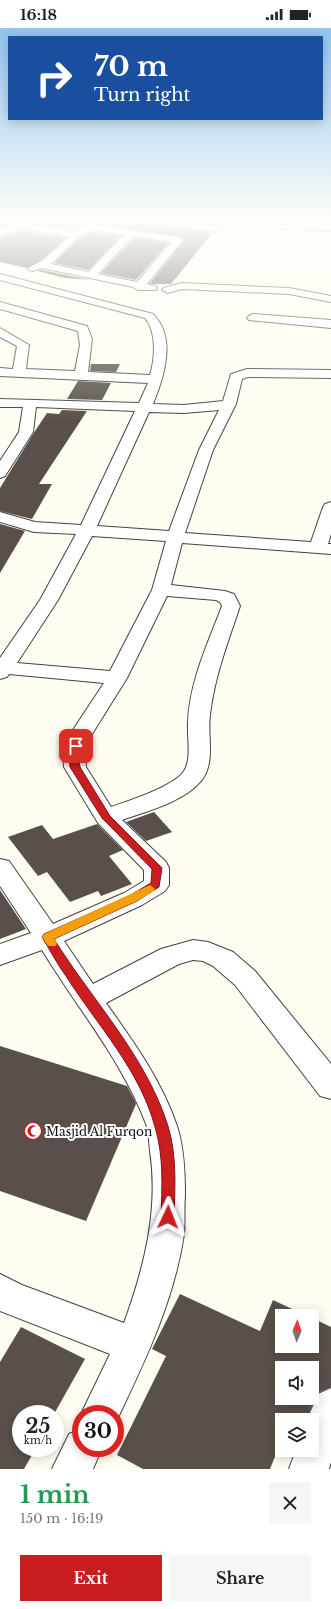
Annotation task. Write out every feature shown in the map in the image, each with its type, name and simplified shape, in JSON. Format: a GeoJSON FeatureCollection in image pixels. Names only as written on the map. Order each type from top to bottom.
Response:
{"type":"FeatureCollection","features":[{"type":"Feature","properties":{"kind":"street"},"geometry":{"type":"LineString","coordinates":[[1,669],[49,600],[111,481],[143,408],[160,363],[160,353],[156,330],[153,321],[149,316],[37,287]]}},
{"type":"Feature","properties":{"kind":"street"},"geometry":{"type":"LineString","coordinates":[[139,287],[166,293],[178,287]]}},
{"type":"Feature","properties":{"kind":"street"},"geometry":{"type":"LineString","coordinates":[[215,287],[289,290],[331,299]]}},
{"type":"Feature","properties":{"kind":"street"},"geometry":{"type":"LineString","coordinates":[[0,305],[83,328],[85,332],[86,352],[81,376]]}},
{"type":"Feature","properties":{"kind":"street"},"geometry":{"type":"LineString","coordinates":[[253,318],[331,324]]}},
{"type":"Feature","properties":{"kind":"street"},"geometry":{"type":"LineString","coordinates":[[0,332],[23,345],[19,374]]}},
{"type":"Feature","properties":{"kind":"street"},"geometry":{"type":"LineString","coordinates":[[0,955],[48,937],[133,899],[156,884],[157,868],[106,818],[75,767],[74,754],[78,739],[117,678],[161,590],[175,538],[206,450],[229,404],[236,378],[247,373],[328,370]]}},
{"type":"Feature","properties":{"kind":"street"},"geometry":{"type":"LineString","coordinates":[[0,372],[155,379]]}},
{"type":"Feature","properties":{"kind":"street"},"geometry":{"type":"LineString","coordinates":[[0,403],[143,408],[208,408],[229,404]]}},
{"type":"Feature","properties":{"kind":"street"},"geometry":{"type":"LineString","coordinates":[[0,473],[26,432],[30,403]]}},
{"type":"Feature","properties":{"kind":"street"},"geometry":{"type":"LineString","coordinates":[[0,517],[34,527],[325,548],[331,507]]}},
{"type":"Feature","properties":{"kind":"street"},"geometry":{"type":"LineString","coordinates":[[106,818],[178,789],[194,775],[199,754],[199,717],[209,673],[231,606],[227,598],[219,595],[161,590]]}},
{"type":"Feature","properties":{"kind":"street"},"geometry":{"type":"LineString","coordinates":[[1,669],[117,678]]}},
{"type":"Feature","properties":{"kind":"street"},"geometry":{"type":"LineString","coordinates":[[0,867],[48,937],[70,973],[121,1046],[143,1083],[162,1126],[169,1169],[167,1233],[156,1283],[134,1345],[104,1405]]}},
{"type":"Feature","properties":{"kind":"street"},"geometry":{"type":"LineString","coordinates":[[89,999],[171,956],[193,950],[208,952],[223,959],[245,978],[331,1087]]}},
{"type":"Feature","properties":{"kind":"street"},"geometry":{"type":"LineString","coordinates":[[0,1291],[11,1298],[134,1345]]}},
{"type":"Feature","properties":{"kind":"street"},"geometry":{"type":"LineString","coordinates":[[309,1469],[331,1407]]}},
{"type":"Feature","properties":{"kind":"street"},"geometry":{"type":"LineString","coordinates":[[72,1469],[78,1457]]}},
{"type":"Feature","properties":{"kind":"building"},"geometry":{"type":"Polygon","coordinates":[[[91,364],[120,364],[116,372],[90,371],[91,364]]]}},
{"type":"Feature","properties":{"kind":"building"},"geometry":{"type":"Polygon","coordinates":[[[78,381],[111,383],[102,400],[67,399],[78,381]]]}},
{"type":"Feature","properties":{"kind":"building"},"geometry":{"type":"Polygon","coordinates":[[[62,410],[87,411],[39,484],[52,484],[32,519],[0,511],[0,488],[47,413],[59,414],[62,410]]]}},
{"type":"Feature","properties":{"kind":"building"},"geometry":{"type":"Polygon","coordinates":[[[0,524],[25,531],[0,573],[0,524]]]}},
{"type":"Feature","properties":{"kind":"building"},"geometry":{"type":"Polygon","coordinates":[[[154,812],[172,832],[146,841],[126,822],[154,812]]]}},
{"type":"Feature","properties":{"kind":"building"},"geometry":{"type":"Polygon","coordinates":[[[97,824],[123,850],[109,856],[132,884],[101,896],[98,891],[70,902],[47,872],[38,876],[8,837],[42,825],[53,839],[97,824]]]}},
{"type":"Feature","properties":{"kind":"building"},"geometry":{"type":"Polygon","coordinates":[[[0,890],[26,929],[0,939],[0,890]]]}},
{"type":"Feature","properties":{"kind":"building"},"geometry":{"type":"Polygon","coordinates":[[[0,1046],[127,1086],[135,1101],[136,1104],[86,1221],[0,1191],[0,1046]]]}},
{"type":"Feature","properties":{"kind":"building"},"geometry":{"type":"Polygon","coordinates":[[[180,1294],[260,1331],[273,1300],[292,1309],[275,1309],[275,1353],[319,1353],[319,1321],[331,1327],[331,1387],[319,1392],[319,1361],[275,1361],[275,1405],[312,1405],[309,1413],[275,1413],[275,1456],[270,1469],[143,1469],[121,1457],[124,1457],[124,1441],[166,1356],[152,1349],[180,1294]]]}},
{"type":"Feature","properties":{"kind":"building"},"geometry":{"type":"Polygon","coordinates":[[[21,1327],[85,1359],[59,1405],[12,1405],[12,1457],[31,1457],[24,1469],[0,1469],[0,1362],[21,1327]]]}},
{"type":"Feature","properties":{"kind":"slow traffic"},"geometry":{"type":"LineString","coordinates":[[52,943],[48,937],[133,899],[150,889]]}},
{"type":"Feature","properties":{"kind":"place","name":"Masjid Al Furqon"},"geometry":{"type":"Point","coordinates":[33,1131]}},
{"type":"Feature","properties":{"kind":"route"},"geometry":{"type":"LineString","coordinates":[[76,746],[74,754],[75,767],[80,777],[106,818],[157,868],[156,884],[133,899],[48,937],[70,973],[121,1046],[143,1083],[162,1126],[169,1169],[168,1217]]}}]}
